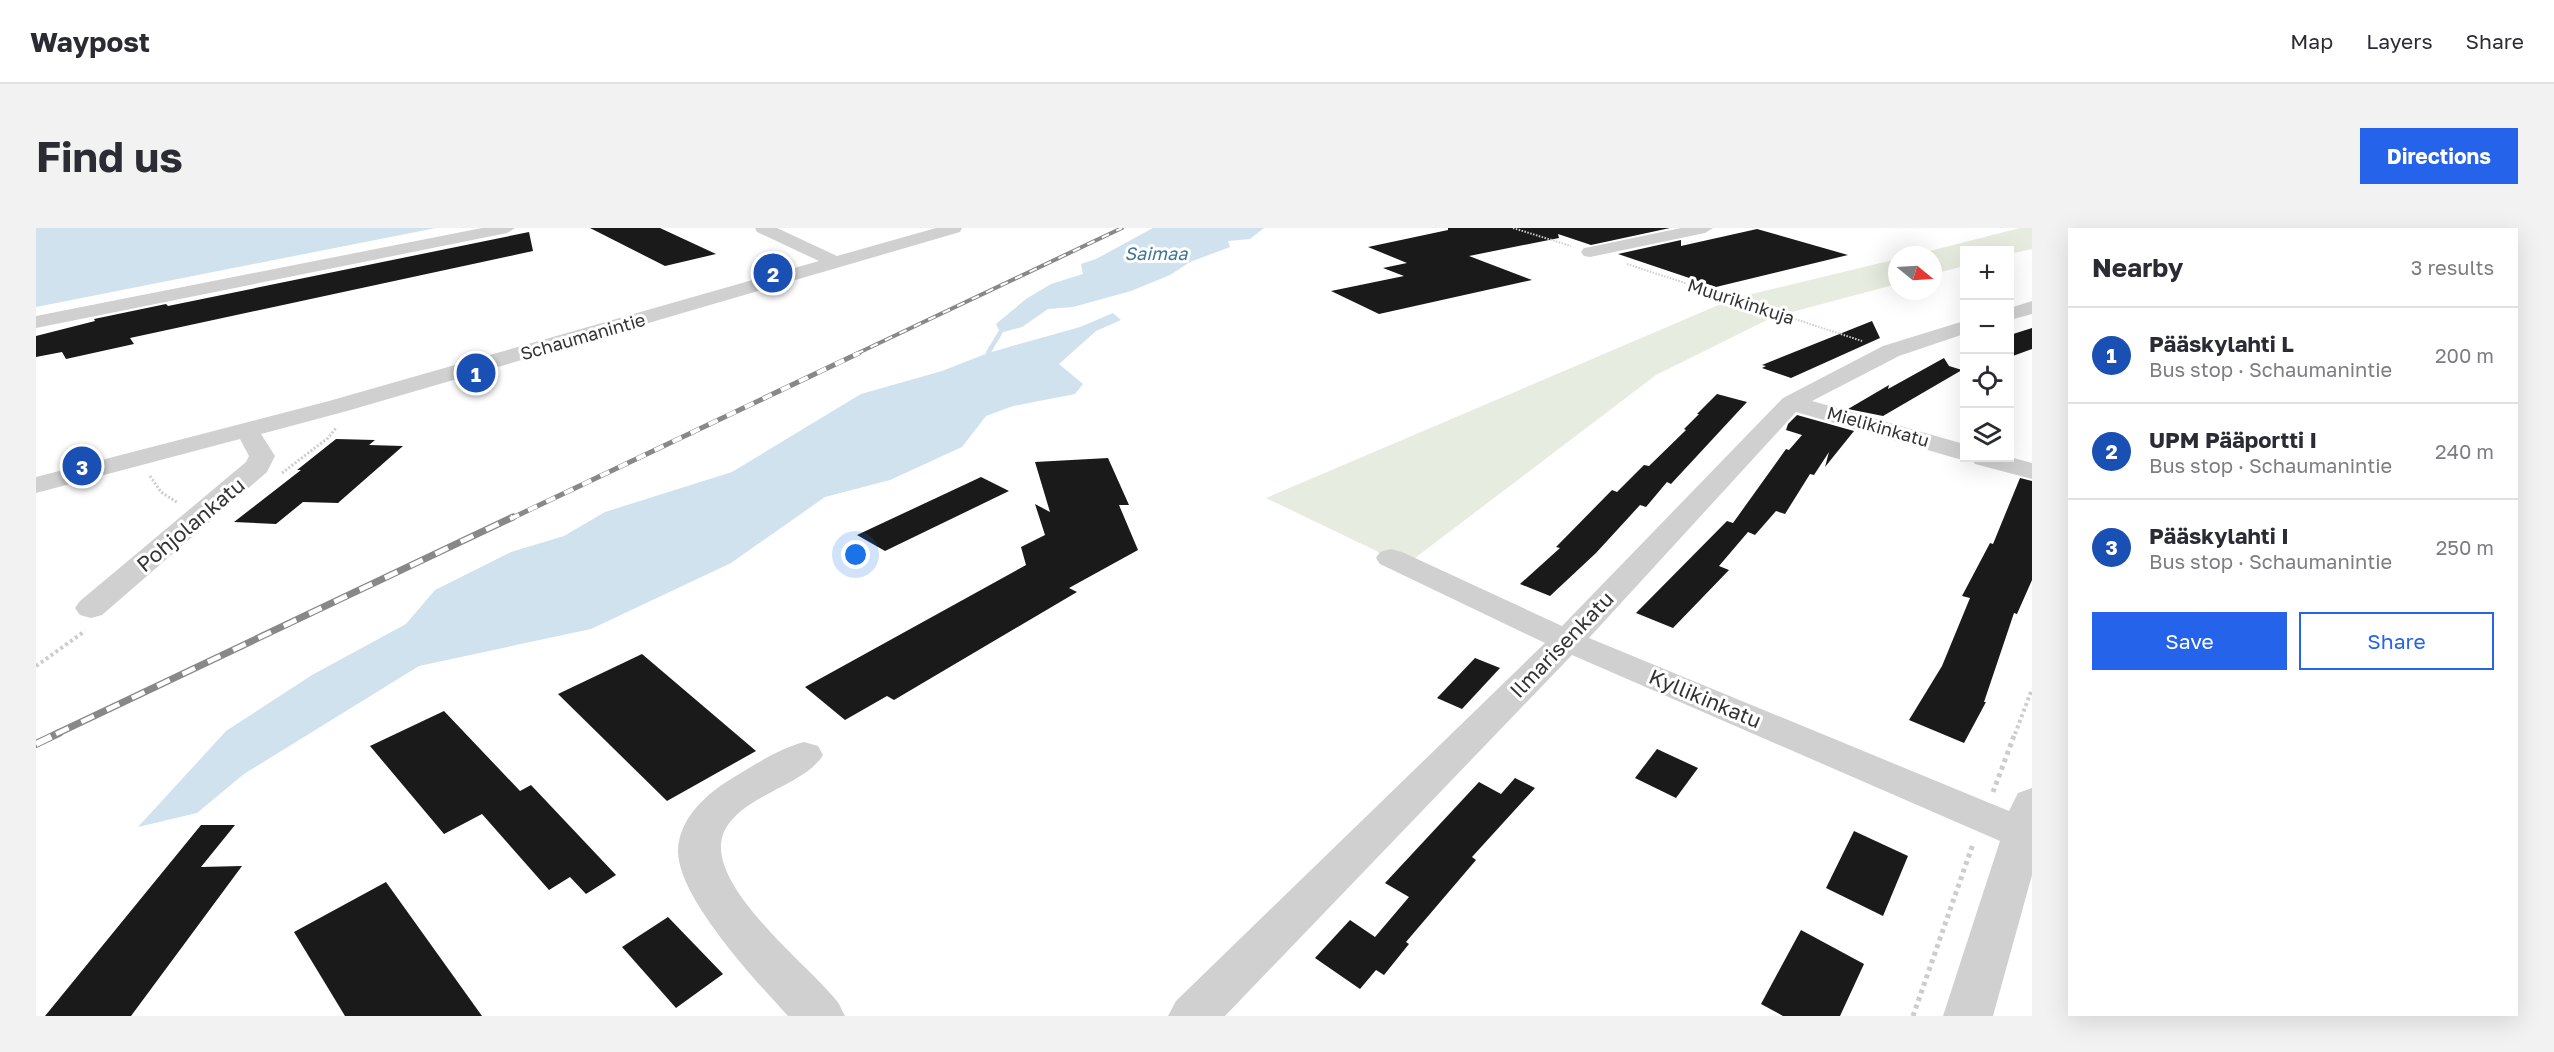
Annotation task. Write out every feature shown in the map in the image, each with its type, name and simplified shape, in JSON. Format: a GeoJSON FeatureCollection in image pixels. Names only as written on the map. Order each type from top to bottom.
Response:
{"type":"FeatureCollection","features":[{"type":"Feature","properties":{"kind":"street"},"geometry":{"type":"LineString","coordinates":[[36,322],[507,228]]}},
{"type":"Feature","properties":{"kind":"street"},"geometry":{"type":"LineString","coordinates":[[763,228],[837,263]]}},
{"type":"Feature","properties":{"kind":"street","name":"Schaumanintie"},"geometry":{"type":"LineString","coordinates":[[36,485],[246,431],[521,355],[954,228]]}},
{"type":"Feature","properties":{"kind":"street"},"geometry":{"type":"LineString","coordinates":[[1590,252],[1705,228]]}},
{"type":"Feature","properties":{"kind":"street"},"geometry":{"type":"LineString","coordinates":[[2014,313],[2032,307]]}},
{"type":"Feature","properties":{"kind":"street","name":"Ilmarisenkatu"},"geometry":{"type":"LineString","coordinates":[[1193,1016],[1567,641],[1791,403],[1891,351],[1960,329]]}},
{"type":"Feature","properties":{"kind":"street","name":"Mielikinkatu"},"geometry":{"type":"LineString","coordinates":[[1791,403],[1960,451]]}},
{"type":"Feature","properties":{"kind":"street","name":"Pohjolankatu"},"geometry":{"type":"LineString","coordinates":[[92,608],[211,509],[258,466],[262,456],[258,445],[246,431]]}},
{"type":"Feature","properties":{"kind":"street"},"geometry":{"type":"LineString","coordinates":[[1999,462],[2032,471]]}},
{"type":"Feature","properties":{"kind":"street","name":"Kyllikinkatu"},"geometry":{"type":"LineString","coordinates":[[1391,558],[1567,641],[2012,818]]}},
{"type":"Feature","properties":{"kind":"street"},"geometry":{"type":"LineString","coordinates":[[804,755],[744,789],[711,817],[700,839],[701,862],[717,896],[782,976],[820,1016]]}},
{"type":"Feature","properties":{"kind":"street"},"geometry":{"type":"LineString","coordinates":[[1968,1016],[2012,818]]}},
{"type":"Feature","properties":{"kind":"path","name":"Muurikinkuja"},"geometry":{"type":"LineString","coordinates":[[1513,228],[1891,351]]}},
{"type":"Feature","properties":{"kind":"path"},"geometry":{"type":"LineString","coordinates":[[278,476],[328,438],[341,423]]}},
{"type":"Feature","properties":{"kind":"path"},"geometry":{"type":"LineString","coordinates":[[149,472],[150,478],[161,492],[181,506],[211,509]]}},
{"type":"Feature","properties":{"kind":"path"},"geometry":{"type":"LineString","coordinates":[[1913,1016],[2012,818],[2032,689]]}},
{"type":"Feature","properties":{"kind":"shaded area"},"geometry":{"type":"Polygon","coordinates":[[[2020,228],[2032,228],[2032,249],[2014,253],[2014,246],[1960,246],[1960,267],[1942,272],[1942,248],[2020,228]]]}},
{"type":"Feature","properties":{"kind":"shaded area"},"geometry":{"type":"Polygon","coordinates":[[[1888,261],[1888,286],[1773,317],[1656,375],[1411,561],[1391,558],[1266,498],[1735,298],[1888,261]]]}},
{"type":"Feature","properties":{"kind":"water"},"geometry":{"type":"Polygon","coordinates":[[[36,228],[436,228],[36,307],[36,228]]]}},
{"type":"Feature","properties":{"kind":"water","name":"Saimaa"},"geometry":{"type":"Polygon","coordinates":[[[1153,228],[1264,228],[1250,239],[1228,241],[1230,247],[1190,262],[1170,275],[1131,291],[1073,307],[1048,309],[1022,327],[1000,333],[996,324],[1026,299],[1051,284],[1083,274],[1081,264],[1096,259],[1153,228]]]}},
{"type":"Feature","properties":{"kind":"water"},"geometry":{"type":"Polygon","coordinates":[[[1113,313],[1121,320],[1096,331],[1059,364],[1083,384],[1075,394],[1013,406],[986,416],[962,447],[890,480],[825,497],[731,563],[591,629],[419,666],[244,774],[197,813],[138,827],[226,731],[312,675],[406,624],[435,590],[511,552],[564,536],[605,512],[732,472],[861,394],[942,371],[988,353],[1080,327],[1113,313]]]}},
{"type":"Feature","properties":{"kind":"building"},"geometry":{"type":"Polygon","coordinates":[[[590,228],[660,228],[716,254],[665,266],[590,228]]]}},
{"type":"Feature","properties":{"kind":"building"},"geometry":{"type":"Polygon","coordinates":[[[1448,228],[1670,228],[1591,245],[1558,234],[1559,238],[1469,256],[1532,280],[1379,314],[1331,291],[1404,276],[1383,268],[1407,263],[1368,247],[1448,230],[1448,228]]]}},
{"type":"Feature","properties":{"kind":"building"},"geometry":{"type":"Polygon","coordinates":[[[1757,229],[1848,255],[1716,287],[1618,254],[1681,240],[1681,246],[1757,229]]]}},
{"type":"Feature","properties":{"kind":"building"},"geometry":{"type":"Polygon","coordinates":[[[529,232],[533,251],[130,338],[134,344],[66,359],[62,352],[36,357],[36,336],[95,321],[94,319],[529,232]]]}},
{"type":"Feature","properties":{"kind":"building"},"geometry":{"type":"Polygon","coordinates":[[[1872,321],[1880,338],[1791,378],[1762,368],[1766,366],[1762,365],[1872,321]]]}},
{"type":"Feature","properties":{"kind":"building"},"geometry":{"type":"Polygon","coordinates":[[[2032,328],[2032,349],[2014,356],[2014,334],[2032,328]]]}},
{"type":"Feature","properties":{"kind":"building"},"geometry":{"type":"Polygon","coordinates":[[[1944,358],[1949,366],[1960,369],[1883,416],[1848,409],[1889,385],[1888,389],[1944,358]]]}},
{"type":"Feature","properties":{"kind":"building"},"geometry":{"type":"Polygon","coordinates":[[[1717,394],[1747,402],[1671,484],[1667,482],[1646,507],[1640,505],[1596,553],[1550,596],[1520,584],[1560,548],[1556,547],[1612,490],[1617,492],[1644,465],[1649,466],[1686,430],[1684,429],[1717,394]]]}},
{"type":"Feature","properties":{"kind":"building"},"geometry":{"type":"Polygon","coordinates":[[[1797,415],[1854,431],[1825,467],[1829,452],[1814,475],[1810,474],[1785,514],[1776,511],[1755,535],[1748,532],[1719,566],[1729,570],[1673,628],[1636,613],[1727,521],[1733,523],[1786,449],[1789,450],[1802,435],[1786,430],[1788,424],[1797,415]]]}},
{"type":"Feature","properties":{"kind":"building"},"geometry":{"type":"Polygon","coordinates":[[[336,439],[375,440],[369,445],[403,446],[338,503],[303,502],[276,524],[234,522],[301,470],[297,470],[336,439]]]}},
{"type":"Feature","properties":{"kind":"building"},"geometry":{"type":"Polygon","coordinates":[[[1108,458],[1129,505],[1119,505],[1138,550],[1069,588],[1077,592],[894,700],[887,696],[845,720],[805,687],[1026,565],[1021,547],[1045,535],[1035,504],[1050,512],[1035,462],[1108,458]]]}},
{"type":"Feature","properties":{"kind":"building"},"geometry":{"type":"Polygon","coordinates":[[[981,477],[1009,491],[885,551],[857,535],[981,477]]]}},
{"type":"Feature","properties":{"kind":"building"},"geometry":{"type":"Polygon","coordinates":[[[2020,478],[2032,481],[2032,580],[2017,614],[2014,613],[1984,702],[1986,702],[1964,743],[1909,720],[1942,666],[1970,598],[1962,596],[1990,543],[1993,544],[2020,478]]]}},
{"type":"Feature","properties":{"kind":"building"},"geometry":{"type":"Polygon","coordinates":[[[642,654],[756,751],[667,801],[558,694],[642,654]]]}},
{"type":"Feature","properties":{"kind":"building"},"geometry":{"type":"Polygon","coordinates":[[[1475,658],[1500,668],[1462,709],[1437,698],[1475,658]]]}},
{"type":"Feature","properties":{"kind":"building"},"geometry":{"type":"Polygon","coordinates":[[[444,711],[520,791],[531,785],[616,875],[586,894],[570,877],[549,890],[482,814],[444,834],[370,746],[444,711]]]}},
{"type":"Feature","properties":{"kind":"building"},"geometry":{"type":"Polygon","coordinates":[[[1657,749],[1698,768],[1676,798],[1635,778],[1657,749]]]}},
{"type":"Feature","properties":{"kind":"building"},"geometry":{"type":"Polygon","coordinates":[[[1515,778],[1535,788],[1472,857],[1476,860],[1406,942],[1409,944],[1384,975],[1376,970],[1360,989],[1315,958],[1350,920],[1375,937],[1409,897],[1385,883],[1479,782],[1501,794],[1515,778]]]}},
{"type":"Feature","properties":{"kind":"building"},"geometry":{"type":"Polygon","coordinates":[[[201,825],[235,825],[201,867],[242,866],[131,1016],[45,1016],[201,825]]]}},
{"type":"Feature","properties":{"kind":"building"},"geometry":{"type":"Polygon","coordinates":[[[1854,831],[1908,856],[1883,916],[1826,888],[1854,831]]]}},
{"type":"Feature","properties":{"kind":"building"},"geometry":{"type":"Polygon","coordinates":[[[386,882],[482,1016],[345,1016],[294,932],[386,882]]]}},
{"type":"Feature","properties":{"kind":"building"},"geometry":{"type":"Polygon","coordinates":[[[668,917],[723,974],[676,1008],[622,947],[668,917]]]}},
{"type":"Feature","properties":{"kind":"building"},"geometry":{"type":"Polygon","coordinates":[[[1801,930],[1864,964],[1840,1016],[1783,1016],[1761,1004],[1801,930]]]}},
{"type":"Feature","properties":{"kind":"waterway"},"geometry":{"type":"LineString","coordinates":[[988,353],[1000,333]]}},
{"type":"Feature","properties":{"kind":"railway"},"geometry":{"type":"LineString","coordinates":[[856,354],[1122,228]]}},
{"type":"Feature","properties":{"kind":"railway"},"geometry":{"type":"LineString","coordinates":[[510,519],[859,353]]}},
{"type":"Feature","properties":{"kind":"railway"},"geometry":{"type":"LineString","coordinates":[[56,734],[513,517]]}},
{"type":"Feature","properties":{"kind":"railway"},"geometry":{"type":"LineString","coordinates":[[36,744],[59,733]]}},
{"type":"Feature","properties":{"kind":"place","name":"UPM Pääportti I"},"geometry":{"type":"Point","coordinates":[773,273]}},
{"type":"Feature","properties":{"kind":"place","name":"Pääskylahti L"},"geometry":{"type":"Point","coordinates":[476,373]}},
{"type":"Feature","properties":{"kind":"place","name":"Pääskylahti I"},"geometry":{"type":"Point","coordinates":[82,466]}}]}
